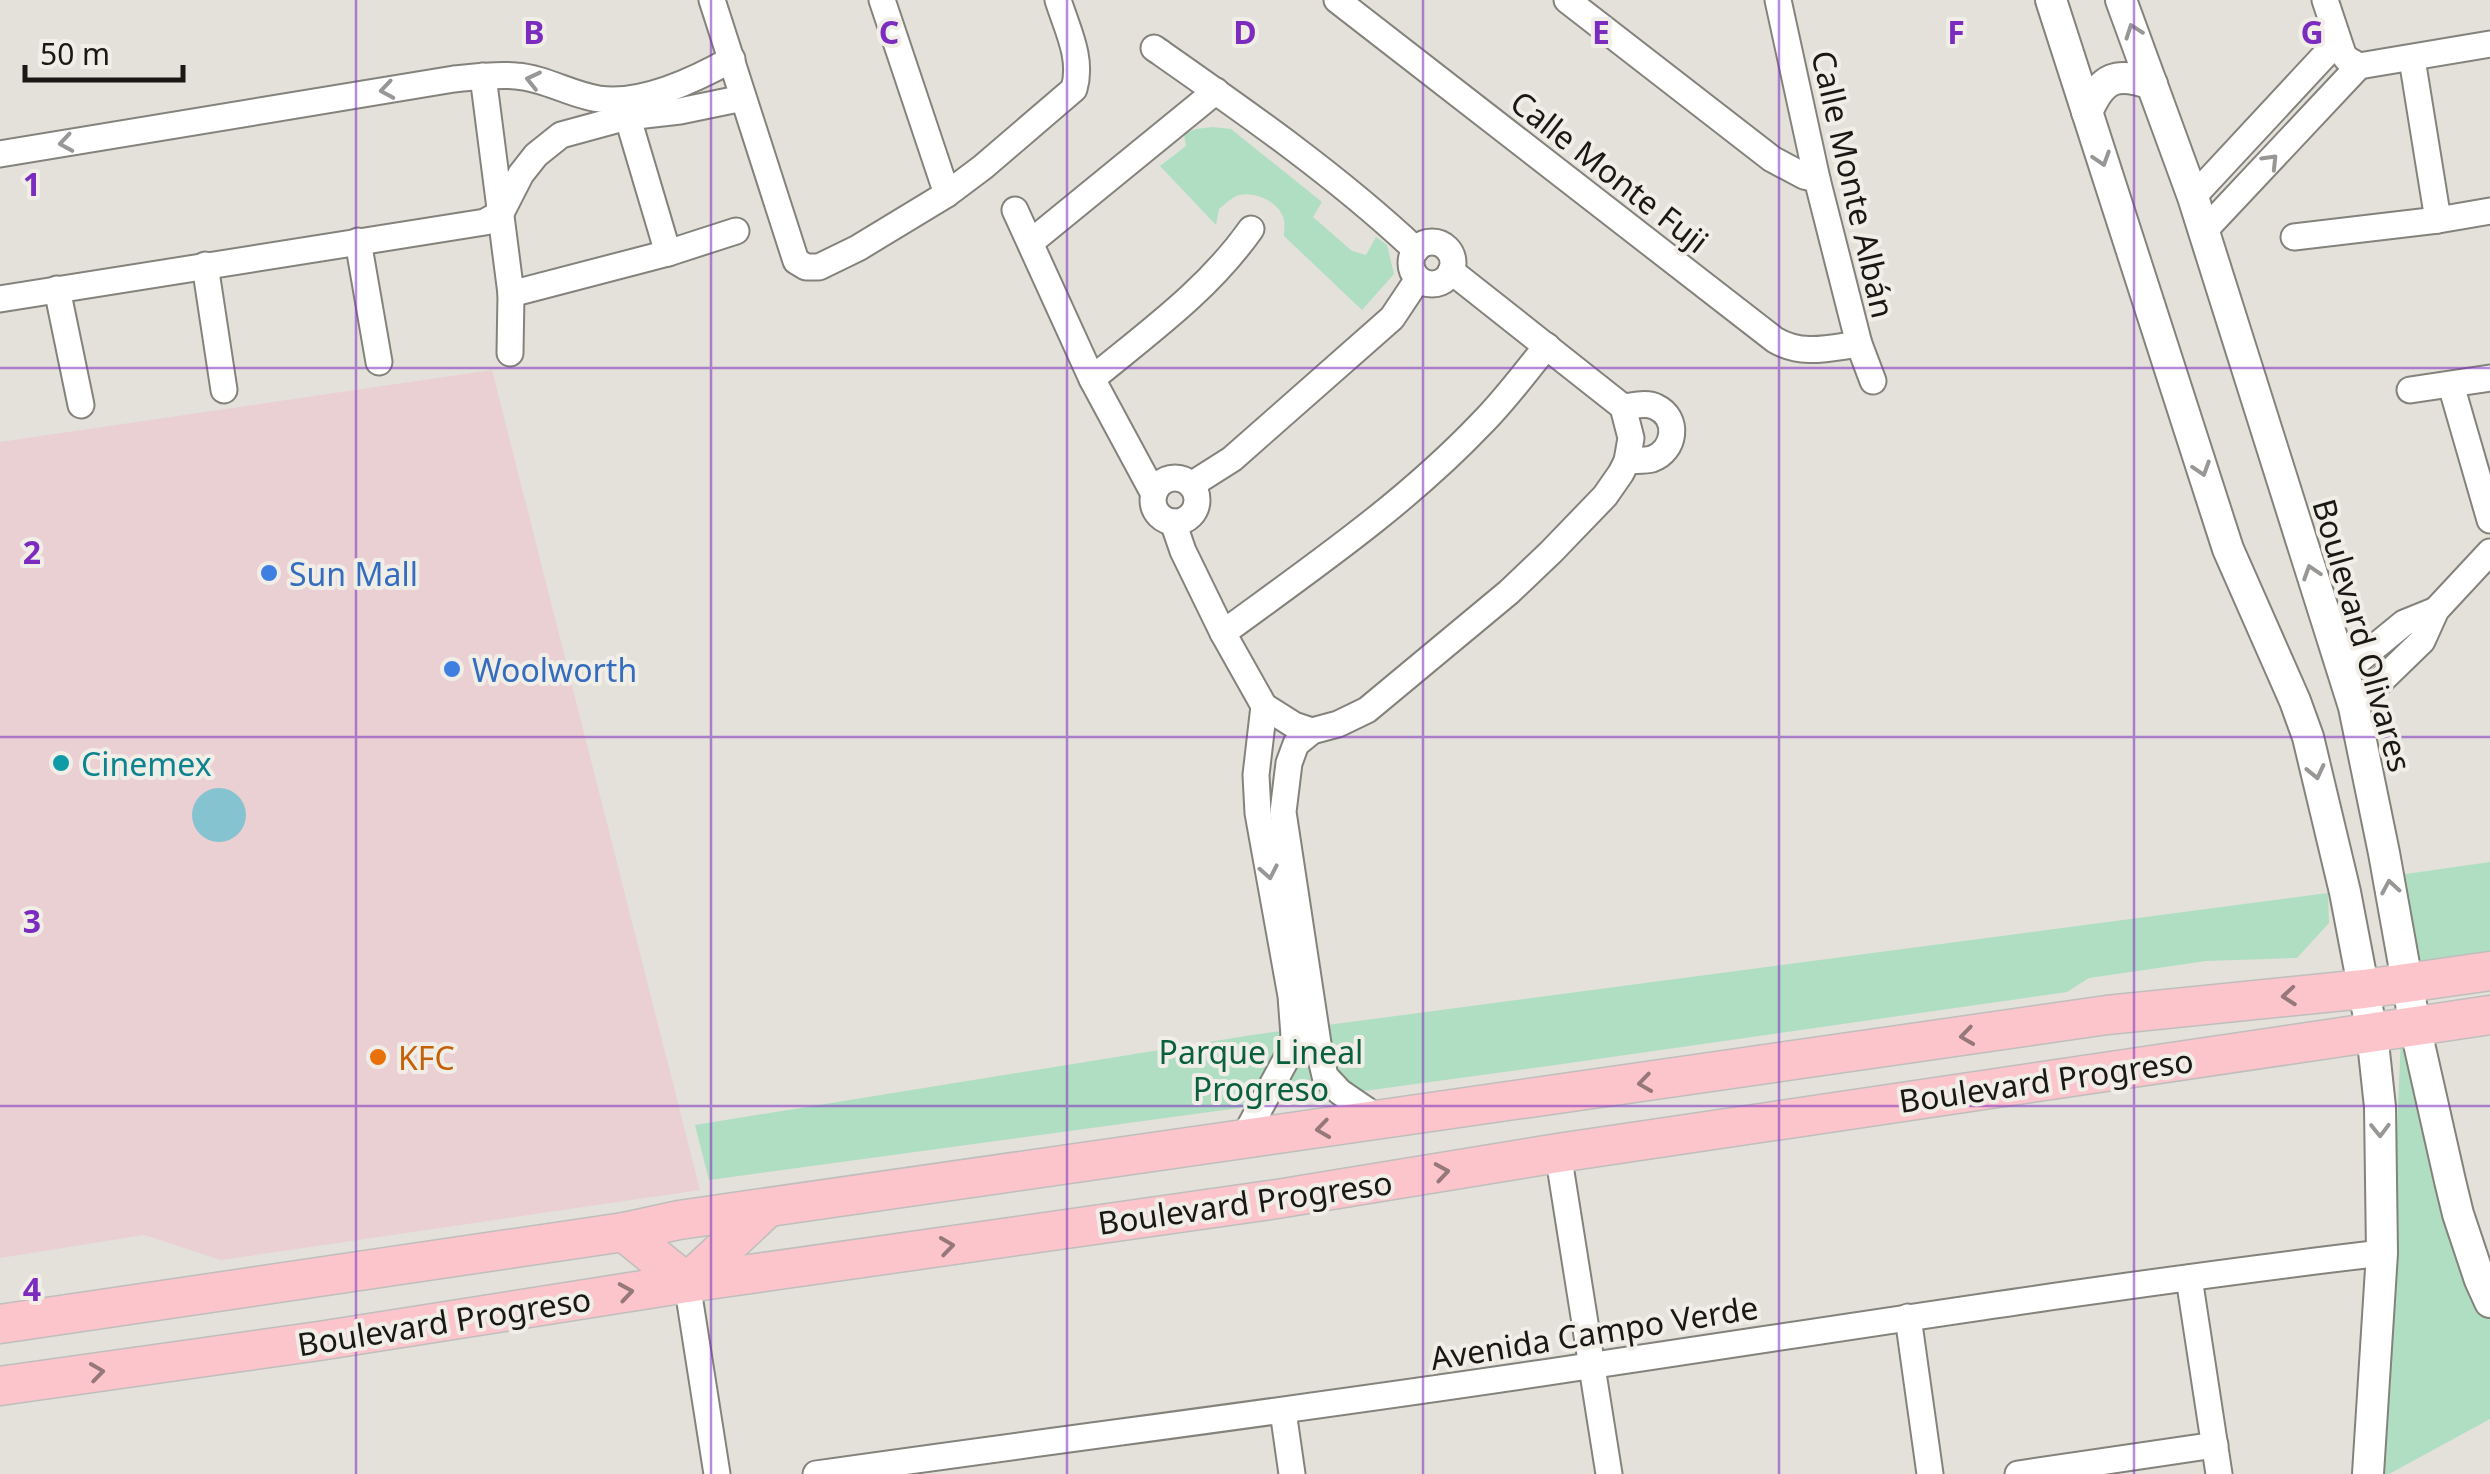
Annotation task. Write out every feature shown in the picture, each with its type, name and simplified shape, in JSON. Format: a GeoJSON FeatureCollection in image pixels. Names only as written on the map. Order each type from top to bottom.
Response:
{"type":"FeatureCollection","features":[{"type":"Feature","properties":{"kind":"main road","name":"Boulevard Progreso"},"geometry":{"type":"LineString","coordinates":[[0,1324],[624,1232],[679,1220],[2107,1015],[2364,989],[2490,971]]}},
{"type":"Feature","properties":{"kind":"main road","name":"Boulevard Progreso"},"geometry":{"type":"LineString","coordinates":[[0,1386],[1277,1199],[1558,1153],[2490,1015]]}},
{"type":"Feature","properties":{"kind":"main road"},"geometry":{"type":"LineString","coordinates":[[624,1232],[687,1283],[765,1210]]}},
{"type":"Feature","properties":{"kind":"street"},"geometry":{"type":"LineString","coordinates":[[712,0],[796,261],[806,267],[819,267],[858,248],[947,194],[1074,88],[1078,60],[1058,0]]}},
{"type":"Feature","properties":{"kind":"street"},"geometry":{"type":"LineString","coordinates":[[882,0],[947,194]]}},
{"type":"Feature","properties":{"kind":"street","name":"Calle Monte Fuji"},"geometry":{"type":"LineString","coordinates":[[1338,0],[1775,340],[1790,348],[1806,350],[1858,344]]}},
{"type":"Feature","properties":{"kind":"street"},"geometry":{"type":"LineString","coordinates":[[1567,0],[1772,159],[1817,179]]}},
{"type":"Feature","properties":{"kind":"street","name":"Calle Monte Albán"},"geometry":{"type":"LineString","coordinates":[[1778,0],[1858,344],[1873,381]]}},
{"type":"Feature","properties":{"kind":"street"},"geometry":{"type":"LineString","coordinates":[[2051,0],[2228,549],[2308,736],[2345,892],[2372,1033],[2380,1108],[2382,1253],[2368,1474]]}},
{"type":"Feature","properties":{"kind":"street","name":"Boulevard Olivares"},"geometry":{"type":"LineString","coordinates":[[2122,0],[2193,197],[2354,707],[2415,1026],[2458,1214],[2490,1302]]}},
{"type":"Feature","properties":{"kind":"street"},"geometry":{"type":"LineString","coordinates":[[2325,0],[2348,55]]}},
{"type":"Feature","properties":{"kind":"street"},"geometry":{"type":"LineString","coordinates":[[2193,197],[2348,55],[2412,59],[2490,44]]}},
{"type":"Feature","properties":{"kind":"street"},"geometry":{"type":"LineString","coordinates":[[1154,48],[1274,131],[1378,214],[1416,250]]}},
{"type":"Feature","properties":{"kind":"street"},"geometry":{"type":"LineString","coordinates":[[2204,232],[2348,55]]}},
{"type":"Feature","properties":{"kind":"street"},"geometry":{"type":"LineString","coordinates":[[0,299],[485,222],[501,214],[529,164],[561,135],[694,80],[732,59]]}},
{"type":"Feature","properties":{"kind":"street"},"geometry":{"type":"LineString","coordinates":[[2412,59],[2438,220]]}},
{"type":"Feature","properties":{"kind":"street"},"geometry":{"type":"LineString","coordinates":[[0,154],[483,76],[517,76],[625,109],[700,107],[743,98]]}},
{"type":"Feature","properties":{"kind":"street"},"geometry":{"type":"LineString","coordinates":[[483,76],[511,294],[510,353]]}},
{"type":"Feature","properties":{"kind":"street"},"geometry":{"type":"LineString","coordinates":[[2087,112],[2096,91],[2105,82],[2119,77],[2152,84]]}},
{"type":"Feature","properties":{"kind":"street"},"geometry":{"type":"LineString","coordinates":[[694,80],[700,107]]}},
{"type":"Feature","properties":{"kind":"street"},"geometry":{"type":"LineString","coordinates":[[1031,242],[1216,91]]}},
{"type":"Feature","properties":{"kind":"street"},"geometry":{"type":"LineString","coordinates":[[625,109],[668,253]]}},
{"type":"Feature","properties":{"kind":"street"},"geometry":{"type":"LineString","coordinates":[[1015,210],[1092,379],[1154,494],[1155,509],[1173,522],[1188,518],[1197,506],[1196,491],[1185,480],[1170,478],[1154,494]]}},
{"type":"Feature","properties":{"kind":"street"},"geometry":{"type":"LineString","coordinates":[[2294,237],[2490,211]]}},
{"type":"Feature","properties":{"kind":"street"},"geometry":{"type":"LineString","coordinates":[[1092,379],[1194,295],[1230,258],[1251,229]]}},
{"type":"Feature","properties":{"kind":"street"},"geometry":{"type":"LineString","coordinates":[[511,294],[736,231]]}},
{"type":"Feature","properties":{"kind":"street"},"geometry":{"type":"LineString","coordinates":[[358,241],[379,362]]}},
{"type":"Feature","properties":{"kind":"street"},"geometry":{"type":"LineString","coordinates":[[1433,242],[1445,248],[1452,258],[1451,271],[1436,284],[1424,282],[1414,274],[1411,262],[1420,246],[1433,242]]}},
{"type":"Feature","properties":{"kind":"street"},"geometry":{"type":"LineString","coordinates":[[206,264],[224,390]]}},
{"type":"Feature","properties":{"kind":"street"},"geometry":{"type":"LineString","coordinates":[[1270,812],[1296,744],[1312,730],[1338,724],[1367,710],[1509,592],[1604,496],[1627,461],[1631,438],[1623,406],[1451,271]]}},
{"type":"Feature","properties":{"kind":"street"},"geometry":{"type":"LineString","coordinates":[[1192,484],[1232,459],[1392,318],[1418,279]]}},
{"type":"Feature","properties":{"kind":"street"},"geometry":{"type":"LineString","coordinates":[[56,290],[81,405]]}},
{"type":"Feature","properties":{"kind":"street"},"geometry":{"type":"LineString","coordinates":[[1223,632],[1380,518],[1485,420],[1547,346]]}},
{"type":"Feature","properties":{"kind":"street"},"geometry":{"type":"LineString","coordinates":[[2410,390],[2490,378]]}},
{"type":"Feature","properties":{"kind":"street"},"geometry":{"type":"LineString","coordinates":[[2451,385],[2490,520]]}},
{"type":"Feature","properties":{"kind":"street"},"geometry":{"type":"LineString","coordinates":[[1623,406],[1658,407],[1672,426],[1670,445],[1662,452],[1650,460],[1627,461]]}},
{"type":"Feature","properties":{"kind":"street"},"geometry":{"type":"LineString","coordinates":[[1173,522],[1182,551],[1264,706],[1294,725],[1312,730]]}},
{"type":"Feature","properties":{"kind":"street"},"geometry":{"type":"LineString","coordinates":[[2354,707],[2422,641],[2436,610],[2490,552]]}},
{"type":"Feature","properties":{"kind":"street"},"geometry":{"type":"LineString","coordinates":[[2343,673],[2404,623],[2436,610]]}},
{"type":"Feature","properties":{"kind":"street"},"geometry":{"type":"LineString","coordinates":[[1264,706],[1256,775],[1270,812],[1305,1034],[1325,1076],[1340,1092],[1381,1120]]}},
{"type":"Feature","properties":{"kind":"street"},"geometry":{"type":"LineString","coordinates":[[1242,1141],[1290,1052],[1305,1034]]}},
{"type":"Feature","properties":{"kind":"street"},"geometry":{"type":"LineString","coordinates":[[1558,1153],[1609,1474]]}},
{"type":"Feature","properties":{"kind":"street","name":"Avenida Campo Verde"},"geometry":{"type":"LineString","coordinates":[[816,1474],[1283,1412],[1908,1316],[2382,1253]]}},
{"type":"Feature","properties":{"kind":"street"},"geometry":{"type":"LineString","coordinates":[[2189,1278],[2220,1474]]}},
{"type":"Feature","properties":{"kind":"street"},"geometry":{"type":"LineString","coordinates":[[687,1283],[717,1474]]}},
{"type":"Feature","properties":{"kind":"street"},"geometry":{"type":"LineString","coordinates":[[1908,1316],[1930,1474]]}},
{"type":"Feature","properties":{"kind":"street"},"geometry":{"type":"LineString","coordinates":[[1283,1412],[1292,1474]]}},
{"type":"Feature","properties":{"kind":"street"},"geometry":{"type":"LineString","coordinates":[[2018,1474],[2215,1445]]}},
{"type":"Feature","properties":{"kind":"shaded area"},"geometry":{"type":"Polygon","coordinates":[[[492,370],[700,1190],[221,1260],[144,1235],[0,1258],[0,442],[492,370]]]}},
{"type":"Feature","properties":{"kind":"green space"},"geometry":{"type":"Polygon","coordinates":[[[1213,127],[1231,129],[1322,202],[1313,217],[1352,251],[1366,255],[1376,237],[1387,245],[1394,274],[1362,310],[1284,236],[1282,214],[1272,203],[1252,195],[1239,195],[1219,209],[1216,225],[1160,166],[1186,146],[1184,134],[1213,127]]]}},
{"type":"Feature","properties":{"kind":"green space"},"geometry":{"type":"Polygon","coordinates":[[[2490,862],[2490,956],[2413,967],[2392,876],[2490,862]]]}},
{"type":"Feature","properties":{"kind":"green space","name":"Parque Lineal Progreso"},"geometry":{"type":"Polygon","coordinates":[[[2328,893],[2329,923],[2297,958],[2206,961],[2089,978],[2067,992],[1548,1066],[709,1180],[695,1125],[1252,1035],[2328,893]]]}},
{"type":"Feature","properties":{"kind":"green space"},"geometry":{"type":"Polygon","coordinates":[[[2401,1035],[2490,1264],[2490,1419],[2383,1474],[2401,1035]]]}},
{"type":"Feature","properties":{"kind":"water"},"geometry":{"type":"Polygon","coordinates":[[[219,788],[238,796],[246,815],[238,834],[219,842],[200,834],[192,815],[200,796],[219,788]]]}},
{"type":"Feature","properties":{"kind":"place","name":"Sun Mall"},"geometry":{"type":"Point","coordinates":[269,573]}},
{"type":"Feature","properties":{"kind":"place","name":"Woolworth"},"geometry":{"type":"Point","coordinates":[452,669]}},
{"type":"Feature","properties":{"kind":"place","name":"Cinemex"},"geometry":{"type":"Point","coordinates":[61,763]}},
{"type":"Feature","properties":{"kind":"place","name":"KFC"},"geometry":{"type":"Point","coordinates":[378,1057]}}]}
